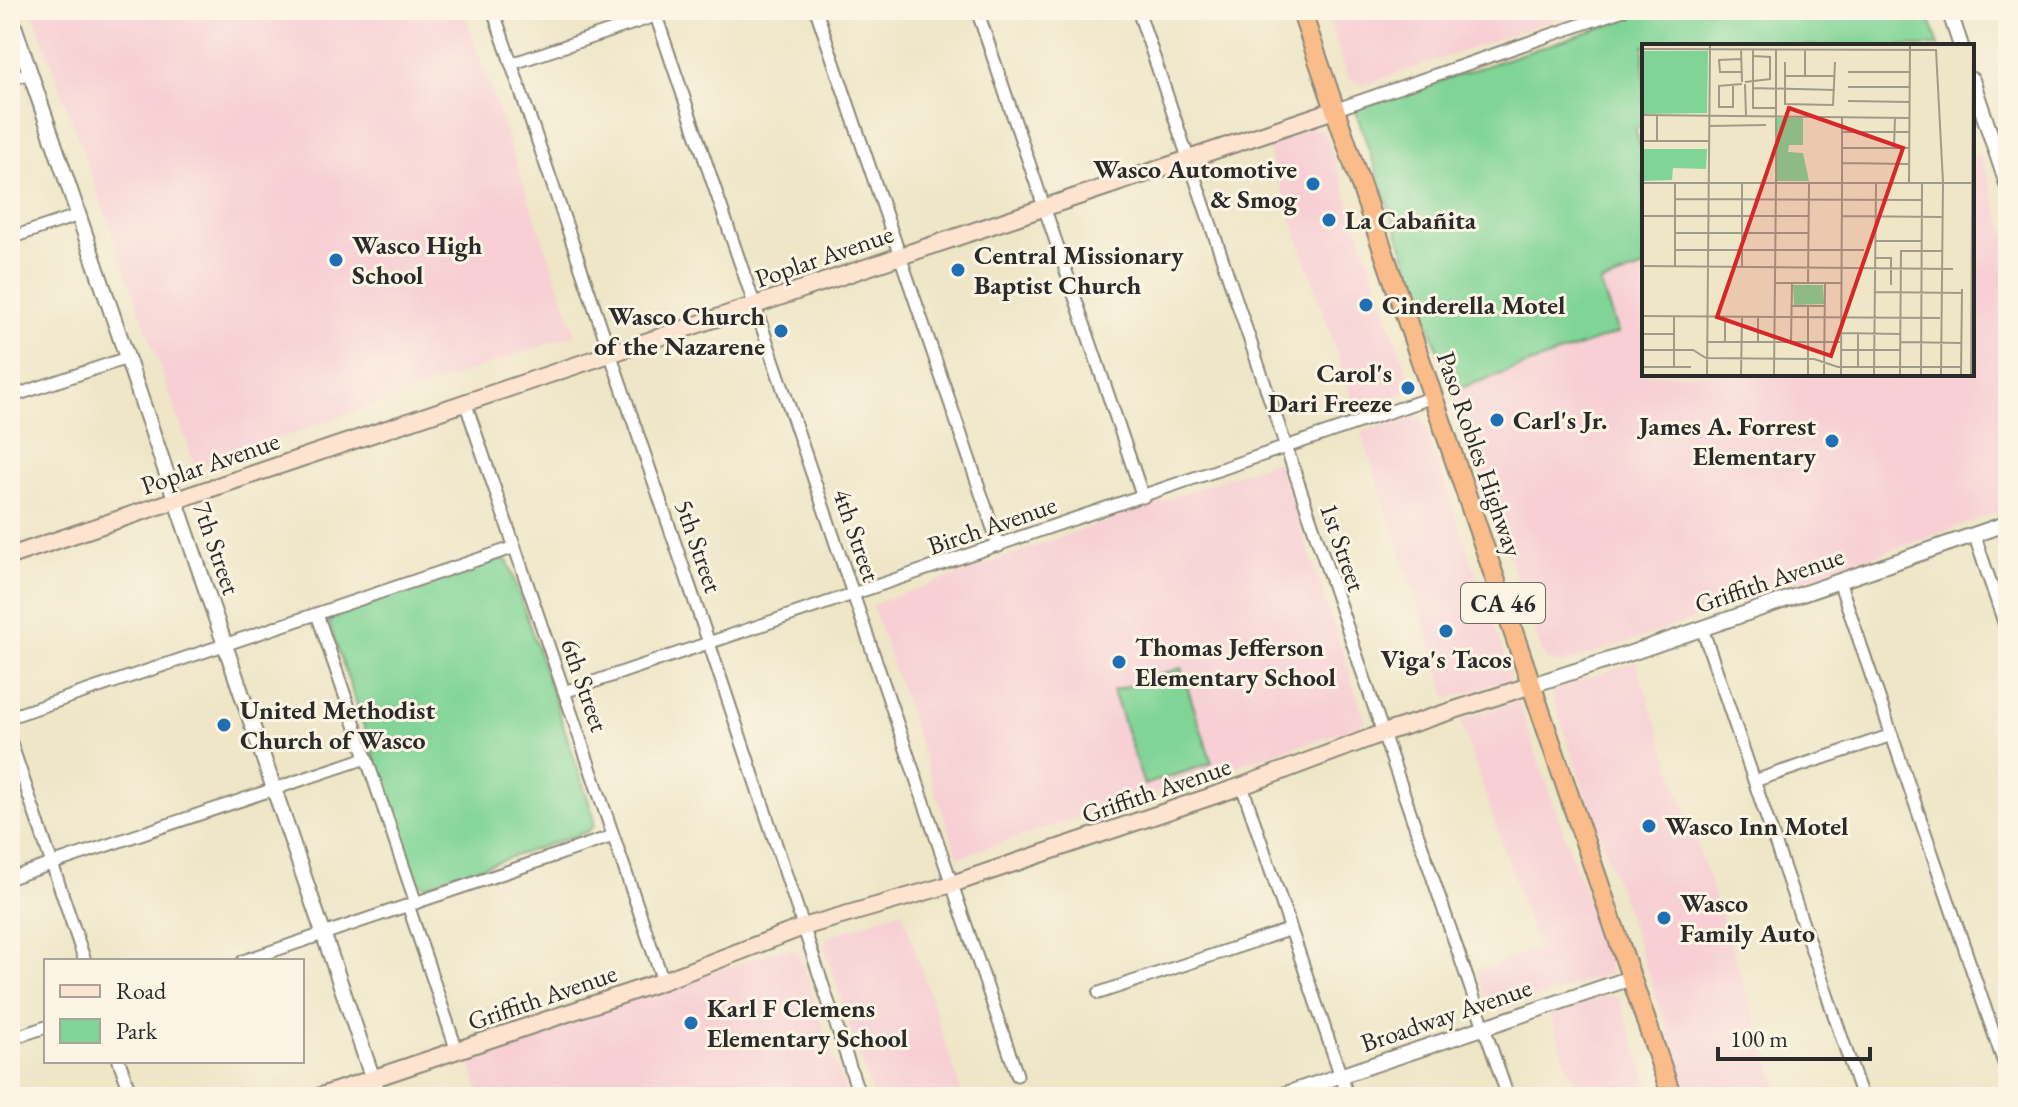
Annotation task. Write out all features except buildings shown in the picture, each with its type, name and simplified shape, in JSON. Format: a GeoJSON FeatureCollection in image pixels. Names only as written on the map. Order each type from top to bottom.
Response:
{"type":"FeatureCollection","features":[{"type":"Feature","properties":{"kind":"highway","name":"Paso Robles Highway"},"geometry":{"type":"LineString","coordinates":[[1301,10],[1672,1097]]}},
{"type":"Feature","properties":{"kind":"main road","name":"Poplar Avenue"},"geometry":{"type":"LineString","coordinates":[[10,556],[1334,110]]}},
{"type":"Feature","properties":{"kind":"main road","name":"Griffith Avenue"},"geometry":{"type":"LineString","coordinates":[[318,1097],[663,981],[803,927],[952,884],[1242,786],[1383,733],[1532,685]]}},
{"type":"Feature","properties":{"kind":"street","name":"5th Street"},"geometry":{"type":"LineString","coordinates":[[493,10],[860,1097]]}},
{"type":"Feature","properties":{"kind":"street"},"geometry":{"type":"LineString","coordinates":[[511,64],[655,13],[673,10]]}},
{"type":"Feature","properties":{"kind":"street"},"geometry":{"type":"LineString","coordinates":[[816,10],[999,546]]}},
{"type":"Feature","properties":{"kind":"street"},"geometry":{"type":"LineString","coordinates":[[977,10],[1143,497]]}},
{"type":"Feature","properties":{"kind":"street","name":"1st Street"},"geometry":{"type":"LineString","coordinates":[[1138,10],[1508,1097]]}},
{"type":"Feature","properties":{"kind":"street"},"geometry":{"type":"LineString","coordinates":[[1334,110],[1623,10]]}},
{"type":"Feature","properties":{"kind":"street"},"geometry":{"type":"LineString","coordinates":[[1949,10],[1960,44]]}},
{"type":"Feature","properties":{"kind":"street","name":"4th Street"},"geometry":{"type":"LineString","coordinates":[[655,13],[1017,1075]]}},
{"type":"Feature","properties":{"kind":"street","name":"7th Street"},"geometry":{"type":"LineString","coordinates":[[10,14],[379,1097]]}},
{"type":"Feature","properties":{"kind":"street"},"geometry":{"type":"LineString","coordinates":[[10,79],[30,73]]}},
{"type":"Feature","properties":{"kind":"street"},"geometry":{"type":"LineString","coordinates":[[1974,86],[2008,187]]}},
{"type":"Feature","properties":{"kind":"street"},"geometry":{"type":"LineString","coordinates":[[10,238],[79,215]]}},
{"type":"Feature","properties":{"kind":"street"},"geometry":{"type":"LineString","coordinates":[[10,397],[127,358]]}},
{"type":"Feature","properties":{"kind":"street","name":"Birch Avenue"},"geometry":{"type":"LineString","coordinates":[[564,692],[1433,397]]}},
{"type":"Feature","properties":{"kind":"street","name":"6th Street"},"geometry":{"type":"LineString","coordinates":[[465,402],[663,981]]}},
{"type":"Feature","properties":{"kind":"street","name":"Griffith Avenue"},"geometry":{"type":"LineString","coordinates":[[1532,685],[2008,523]]}},
{"type":"Feature","properties":{"kind":"street"},"geometry":{"type":"LineString","coordinates":[[1974,534],[2008,634]]}},
{"type":"Feature","properties":{"kind":"street"},"geometry":{"type":"LineString","coordinates":[[10,717],[515,547]]}},
{"type":"Feature","properties":{"kind":"street"},"geometry":{"type":"LineString","coordinates":[[1839,581],[2008,1075]]}},
{"type":"Feature","properties":{"kind":"street"},"geometry":{"type":"LineString","coordinates":[[317,614],[366,758],[457,1051]]}},
{"type":"Feature","properties":{"kind":"street"},"geometry":{"type":"LineString","coordinates":[[1702,628],[1862,1097]]}},
{"type":"Feature","properties":{"kind":"street"},"geometry":{"type":"LineString","coordinates":[[1754,781],[1892,735]]}},
{"type":"Feature","properties":{"kind":"street"},"geometry":{"type":"LineString","coordinates":[[10,740],[84,959]]}},
{"type":"Feature","properties":{"kind":"street"},"geometry":{"type":"LineString","coordinates":[[10,878],[366,758]]}},
{"type":"Feature","properties":{"kind":"street"},"geometry":{"type":"LineString","coordinates":[[1242,786],[1348,1097]]}},
{"type":"Feature","properties":{"kind":"street"},"geometry":{"type":"LineString","coordinates":[[249,959],[613,836]]}},
{"type":"Feature","properties":{"kind":"street"},"geometry":{"type":"LineString","coordinates":[[1099,993],[1291,929]]}},
{"type":"Feature","properties":{"kind":"street","name":"Broadway Avenue"},"geometry":{"type":"LineString","coordinates":[[1277,1097],[1631,978]]}},
{"type":"Feature","properties":{"kind":"street"},"geometry":{"type":"LineString","coordinates":[[10,1039],[44,1028]]}},
{"type":"Feature","properties":{"kind":"street"},"geometry":{"type":"LineString","coordinates":[[1994,1034],[2008,1029]]}},
{"type":"Feature","properties":{"kind":"street"},"geometry":{"type":"LineString","coordinates":[[120,1063],[132,1097]]}},
{"type":"Feature","properties":{"kind":"shaded area","name":"Wasco High School"},"geometry":{"type":"Polygon","coordinates":[[[32,10],[463,10],[576,334],[196,468],[32,10]]]}},
{"type":"Feature","properties":{"kind":"shaded area"},"geometry":{"type":"Polygon","coordinates":[[[1325,10],[1583,10],[1364,85],[1348,78],[1325,10]]]}},
{"type":"Feature","properties":{"kind":"shaded area"},"geometry":{"type":"Polygon","coordinates":[[[1312,128],[1320,129],[1326,135],[1410,381],[1402,395],[1356,411],[1266,143],[1312,128]]]}},
{"type":"Feature","properties":{"kind":"shaded area"},"geometry":{"type":"Polygon","coordinates":[[[1980,153],[2008,240],[2008,509],[1562,664],[1547,660],[1452,391],[1617,333],[1600,283],[1642,269],[1642,376],[1974,376],[1974,154],[1980,153]]]}},
{"type":"Feature","properties":{"kind":"shaded area"},"geometry":{"type":"Polygon","coordinates":[[[1415,416],[1422,418],[1511,674],[1508,680],[1448,699],[1361,432],[1415,416]]]}},
{"type":"Feature","properties":{"kind":"shaded area","name":"Thomas Jefferson Elementary School"},"geometry":{"type":"Polygon","coordinates":[[[1274,461],[1280,464],[1365,719],[1362,725],[958,857],[872,605],[1274,461]]]}},
{"type":"Feature","properties":{"kind":"shaded area"},"geometry":{"type":"Polygon","coordinates":[[[1636,662],[1782,1097],[1691,1097],[1553,700],[1553,692],[1559,688],[1636,662]]]}},
{"type":"Feature","properties":{"kind":"shaded area"},"geometry":{"type":"Polygon","coordinates":[[[1518,701],[1609,962],[1608,974],[1491,1013],[1476,971],[1537,948],[1460,720],[1518,701]]]}},
{"type":"Feature","properties":{"kind":"shaded area"},"geometry":{"type":"Polygon","coordinates":[[[902,910],[963,1097],[873,1097],[824,947],[828,937],[902,910]]]}},
{"type":"Feature","properties":{"kind":"shaded area","name":"Karl F Clemens Elementary School"},"geometry":{"type":"Polygon","coordinates":[[[779,950],[796,951],[800,958],[847,1097],[481,1097],[467,1054],[779,950]]]}},
{"type":"Feature","properties":{"kind":"shaded area"},"geometry":{"type":"Polygon","coordinates":[[[1608,995],[1619,998],[1653,1097],[1579,1097],[1548,1010],[1608,995]]]}},
{"type":"Feature","properties":{"kind":"green space"},"geometry":{"type":"Polygon","coordinates":[[[1654,10],[1927,10],[1938,44],[1642,44],[1642,127],[1635,129],[1642,149],[1642,269],[1600,283],[1618,333],[1452,391],[1355,109],[1654,10]]]}},
{"type":"Feature","properties":{"kind":"green space"},"geometry":{"type":"Polygon","coordinates":[[[503,559],[510,567],[594,817],[594,826],[586,832],[425,886],[416,880],[330,621],[340,612],[503,559]]]}},
{"type":"Feature","properties":{"kind":"green space"},"geometry":{"type":"Polygon","coordinates":[[[1181,668],[1212,763],[1144,785],[1113,691],[1181,668]]]}},
{"type":"Feature","properties":{"kind":"place","name":"Wasco Automotive & Smog"},"geometry":{"type":"Point","coordinates":[1313,184]}},
{"type":"Feature","properties":{"kind":"place","name":"La Cabañita"},"geometry":{"type":"Point","coordinates":[1329,220]}},
{"type":"Feature","properties":{"kind":"place","name":"Wasco High School"},"geometry":{"type":"Point","coordinates":[336,260]}},
{"type":"Feature","properties":{"kind":"place","name":"Central Missionary Baptist Church"},"geometry":{"type":"Point","coordinates":[958,270]}},
{"type":"Feature","properties":{"kind":"place","name":"Cinderella Motel"},"geometry":{"type":"Point","coordinates":[1366,305]}},
{"type":"Feature","properties":{"kind":"place","name":"Wasco Church of the Nazarene"},"geometry":{"type":"Point","coordinates":[781,331]}},
{"type":"Feature","properties":{"kind":"place","name":"Carol's Dari Freeze"},"geometry":{"type":"Point","coordinates":[1408,388]}},
{"type":"Feature","properties":{"kind":"place","name":"Carl's Jr."},"geometry":{"type":"Point","coordinates":[1497,420]}},
{"type":"Feature","properties":{"kind":"place","name":"James A. Forrest Elementary"},"geometry":{"type":"Point","coordinates":[1832,441]}},
{"type":"Feature","properties":{"kind":"place","name":"Viga's Tacos"},"geometry":{"type":"Point","coordinates":[1446,631]}},
{"type":"Feature","properties":{"kind":"place","name":"Thomas Jefferson Elementary School"},"geometry":{"type":"Point","coordinates":[1119,662]}},
{"type":"Feature","properties":{"kind":"place","name":"United Methodist Church of Wasco"},"geometry":{"type":"Point","coordinates":[224,725]}},
{"type":"Feature","properties":{"kind":"place","name":"Wasco Inn Motel"},"geometry":{"type":"Point","coordinates":[1649,826]}},
{"type":"Feature","properties":{"kind":"place","name":"Wasco Family Auto"},"geometry":{"type":"Point","coordinates":[1664,918]}},
{"type":"Feature","properties":{"kind":"place","name":"Karl F Clemens Elementary School"},"geometry":{"type":"Point","coordinates":[691,1023]}}]}
